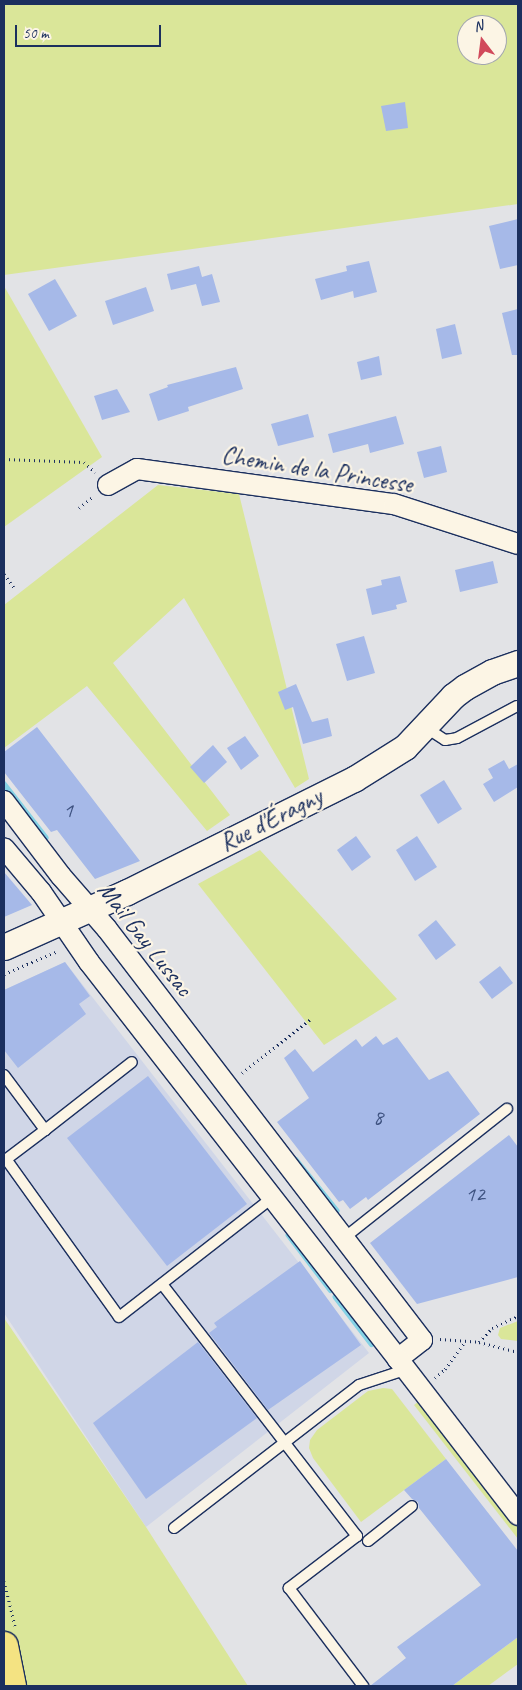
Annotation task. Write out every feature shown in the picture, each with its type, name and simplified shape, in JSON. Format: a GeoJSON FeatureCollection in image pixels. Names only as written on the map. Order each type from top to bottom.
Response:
{"type":"FeatureCollection","features":[{"type":"Feature","properties":{"kind":"main road"},"geometry":{"type":"LineString","coordinates":[[4,1646],[12,1686]]}},
{"type":"Feature","properties":{"kind":"street","name":"Chemin de la Princesse"},"geometry":{"type":"LineString","coordinates":[[108,485],[137,469],[394,504],[518,544]]}},
{"type":"Feature","properties":{"kind":"street","name":"Rue d'Éragny"},"geometry":{"type":"LineString","coordinates":[[4,947],[127,892],[354,778],[404,747],[465,687],[492,672],[518,663]]}},
{"type":"Feature","properties":{"kind":"street","name":"Mail Gay Lussac"},"geometry":{"type":"LineString","coordinates":[[4,801],[88,908],[107,929],[422,1340],[402,1365]]}},
{"type":"Feature","properties":{"kind":"street"},"geometry":{"type":"LineString","coordinates":[[4,848],[41,892],[60,921],[272,1198],[518,1515]]}},
{"type":"Feature","properties":{"kind":"street"},"geometry":{"type":"LineString","coordinates":[[222,1131],[246,1110]]}},
{"type":"Feature","properties":{"kind":"street"},"geometry":{"type":"LineString","coordinates":[[318,1258],[344,1238]]}},
{"type":"Feature","properties":{"kind":"lane"},"geometry":{"type":"LineString","coordinates":[[424,727],[445,740],[457,738],[516,706]]}},
{"type":"Feature","properties":{"kind":"lane"},"geometry":{"type":"LineString","coordinates":[[132,1062],[5,1160],[119,1317],[272,1198]]}},
{"type":"Feature","properties":{"kind":"lane"},"geometry":{"type":"LineString","coordinates":[[4,1075],[45,1130]]}},
{"type":"Feature","properties":{"kind":"lane"},"geometry":{"type":"LineString","coordinates":[[344,1238],[507,1109]]}},
{"type":"Feature","properties":{"kind":"lane"},"geometry":{"type":"LineString","coordinates":[[162,1284],[357,1536],[289,1588],[363,1686]]}},
{"type":"Feature","properties":{"kind":"lane"},"geometry":{"type":"LineString","coordinates":[[174,1528],[359,1385],[402,1365]]}},
{"type":"Feature","properties":{"kind":"lane"},"geometry":{"type":"LineString","coordinates":[[368,1541],[412,1506]]}},
{"type":"Feature","properties":{"kind":"path"},"geometry":{"type":"LineString","coordinates":[[4,459],[84,462],[108,485]]}},
{"type":"Feature","properties":{"kind":"path"},"geometry":{"type":"LineString","coordinates":[[4,574],[14,588]]}},
{"type":"Feature","properties":{"kind":"path"},"geometry":{"type":"LineString","coordinates":[[4,974],[64,949]]}},
{"type":"Feature","properties":{"kind":"path"},"geometry":{"type":"LineString","coordinates":[[238,1077],[312,1018]]}},
{"type":"Feature","properties":{"kind":"path"},"geometry":{"type":"LineString","coordinates":[[479,1342],[492,1328],[518,1316]]}},
{"type":"Feature","properties":{"kind":"path"},"geometry":{"type":"LineString","coordinates":[[434,1339],[479,1342],[518,1353]]}},
{"type":"Feature","properties":{"kind":"path"},"geometry":{"type":"LineString","coordinates":[[433,1379],[445,1369],[465,1341]]}},
{"type":"Feature","properties":{"kind":"shaded area"},"geometry":{"type":"Polygon","coordinates":[[[65,962],[369,1353],[146,1527],[4,1313],[4,990],[65,962]]]}},
{"type":"Feature","properties":{"kind":"green space"},"geometry":{"type":"Polygon","coordinates":[[[4,4],[518,4],[518,204],[4,275],[4,4]]]}},
{"type":"Feature","properties":{"kind":"green space"},"geometry":{"type":"Polygon","coordinates":[[[4,286],[102,457],[4,527],[4,286]]]}},
{"type":"Feature","properties":{"kind":"green space"},"geometry":{"type":"Polygon","coordinates":[[[158,485],[239,494],[309,779],[295,788],[184,598],[113,663],[230,815],[207,831],[87,686],[4,748],[4,605],[158,485]]]}},
{"type":"Feature","properties":{"kind":"green space"},"geometry":{"type":"Polygon","coordinates":[[[260,850],[397,999],[324,1045],[198,884],[260,850]]]}},
{"type":"Feature","properties":{"kind":"green space"},"geometry":{"type":"Polygon","coordinates":[[[4,1318],[146,1527],[248,1686],[4,1686],[4,1318]]]}},
{"type":"Feature","properties":{"kind":"green space"},"geometry":{"type":"Polygon","coordinates":[[[518,1321],[518,1341],[501,1339],[498,1335],[500,1328],[518,1321]]]}},
{"type":"Feature","properties":{"kind":"green space"},"geometry":{"type":"Polygon","coordinates":[[[383,1388],[392,1389],[446,1459],[361,1522],[313,1458],[309,1448],[310,1440],[317,1430],[368,1391],[383,1388]]]}},
{"type":"Feature","properties":{"kind":"green space"},"geometry":{"type":"Polygon","coordinates":[[[419,1401],[518,1526],[518,1539],[414,1405],[419,1401]]]}},
{"type":"Feature","properties":{"kind":"green space"},"geometry":{"type":"Polygon","coordinates":[[[518,1637],[518,1664],[488,1686],[452,1686],[518,1637]]]}},
{"type":"Feature","properties":{"kind":"building"},"geometry":{"type":"Polygon","coordinates":[[[405,102],[408,128],[386,131],[381,106],[405,102]]]}},
{"type":"Feature","properties":{"kind":"building"},"geometry":{"type":"Polygon","coordinates":[[[518,219],[518,265],[500,269],[489,226],[518,219]]]}},
{"type":"Feature","properties":{"kind":"building"},"geometry":{"type":"Polygon","coordinates":[[[369,261],[377,292],[354,298],[353,291],[321,300],[315,279],[347,271],[346,266],[369,261]]]}},
{"type":"Feature","properties":{"kind":"building"},"geometry":{"type":"Polygon","coordinates":[[[199,266],[202,277],[212,274],[220,302],[202,306],[196,284],[171,290],[167,274],[199,266]]]}},
{"type":"Feature","properties":{"kind":"building"},"geometry":{"type":"Polygon","coordinates":[[[55,279],[77,316],[49,331],[28,294],[55,279]]]}},
{"type":"Feature","properties":{"kind":"building"},"geometry":{"type":"Polygon","coordinates":[[[146,287],[154,311],[113,325],[105,301],[146,287]]]}},
{"type":"Feature","properties":{"kind":"building"},"geometry":{"type":"Polygon","coordinates":[[[518,309],[518,355],[512,355],[502,313],[518,309]]]}},
{"type":"Feature","properties":{"kind":"building"},"geometry":{"type":"Polygon","coordinates":[[[455,324],[462,354],[442,359],[436,329],[455,324]]]}},
{"type":"Feature","properties":{"kind":"building"},"geometry":{"type":"Polygon","coordinates":[[[379,356],[382,375],[361,380],[357,362],[379,356]]]}},
{"type":"Feature","properties":{"kind":"building"},"geometry":{"type":"Polygon","coordinates":[[[236,367],[243,389],[188,407],[189,411],[158,421],[149,394],[168,387],[167,385],[236,367]]]}},
{"type":"Feature","properties":{"kind":"building"},"geometry":{"type":"Polygon","coordinates":[[[117,389],[130,412],[102,420],[94,396],[117,389]]]}},
{"type":"Feature","properties":{"kind":"building"},"geometry":{"type":"Polygon","coordinates":[[[308,414],[314,437],[278,446],[271,424],[308,414]]]}},
{"type":"Feature","properties":{"kind":"building"},"geometry":{"type":"Polygon","coordinates":[[[396,416],[404,444],[370,453],[368,444],[333,453],[328,434],[396,416]]]}},
{"type":"Feature","properties":{"kind":"building"},"geometry":{"type":"Polygon","coordinates":[[[441,446],[447,472],[424,478],[417,452],[441,446]]]}},
{"type":"Feature","properties":{"kind":"building"},"geometry":{"type":"Polygon","coordinates":[[[493,561],[498,583],[460,592],[455,570],[493,561]]]}},
{"type":"Feature","properties":{"kind":"building"},"geometry":{"type":"Polygon","coordinates":[[[400,576],[407,602],[396,605],[397,609],[372,615],[366,589],[382,585],[381,580],[400,576]]]}},
{"type":"Feature","properties":{"kind":"building"},"geometry":{"type":"Polygon","coordinates":[[[364,636],[375,673],[347,681],[336,644],[364,636]]]}},
{"type":"Feature","properties":{"kind":"building"},"geometry":{"type":"Polygon","coordinates":[[[296,684],[312,722],[328,718],[332,736],[303,744],[293,707],[285,710],[278,692],[296,684]]]}},
{"type":"Feature","properties":{"kind":"building"},"geometry":{"type":"Polygon","coordinates":[[[37,727],[140,861],[95,879],[57,830],[51,832],[4,772],[4,752],[37,727]]]}},
{"type":"Feature","properties":{"kind":"building"},"geometry":{"type":"Polygon","coordinates":[[[245,736],[259,756],[241,770],[227,748],[245,736]]]}},
{"type":"Feature","properties":{"kind":"building"},"geometry":{"type":"Polygon","coordinates":[[[213,745],[227,762],[204,783],[190,767],[213,745]]]}},
{"type":"Feature","properties":{"kind":"building"},"geometry":{"type":"Polygon","coordinates":[[[504,760],[509,769],[518,764],[518,787],[494,802],[483,784],[493,778],[488,769],[504,760]]]}},
{"type":"Feature","properties":{"kind":"building"},"geometry":{"type":"Polygon","coordinates":[[[444,780],[462,809],[438,824],[420,795],[444,780]]]}},
{"type":"Feature","properties":{"kind":"building"},"geometry":{"type":"Polygon","coordinates":[[[356,836],[371,857],[352,871],[337,850],[356,836]]]}},
{"type":"Feature","properties":{"kind":"building"},"geometry":{"type":"Polygon","coordinates":[[[417,836],[437,867],[415,881],[396,850],[417,836]]]}},
{"type":"Feature","properties":{"kind":"building"},"geometry":{"type":"Polygon","coordinates":[[[4,872],[32,905],[4,917],[4,872]]]}},
{"type":"Feature","properties":{"kind":"building"},"geometry":{"type":"Polygon","coordinates":[[[436,920],[456,945],[436,960],[418,935],[436,920]]]}},
{"type":"Feature","properties":{"kind":"building"},"geometry":{"type":"Polygon","coordinates":[[[65,962],[90,996],[79,1004],[86,1014],[18,1068],[4,1050],[4,990],[65,962]]]}},
{"type":"Feature","properties":{"kind":"building"},"geometry":{"type":"Polygon","coordinates":[[[500,966],[513,983],[492,999],[479,982],[500,966]]]}},
{"type":"Feature","properties":{"kind":"building"},"geometry":{"type":"Polygon","coordinates":[[[376,1036],[383,1045],[397,1037],[429,1080],[448,1071],[480,1114],[368,1200],[366,1197],[350,1209],[343,1200],[339,1202],[277,1122],[309,1098],[284,1058],[295,1049],[313,1072],[356,1039],[362,1047],[376,1036]]]}},
{"type":"Feature","properties":{"kind":"building"},"geometry":{"type":"Polygon","coordinates":[[[148,1076],[247,1204],[167,1266],[67,1138],[148,1076]]]}},
{"type":"Feature","properties":{"kind":"building"},"geometry":{"type":"Polygon","coordinates":[[[509,1135],[518,1147],[518,1277],[417,1304],[370,1243],[509,1135]]]}},
{"type":"Feature","properties":{"kind":"building"},"geometry":{"type":"Polygon","coordinates":[[[300,1261],[361,1345],[268,1410],[209,1333],[217,1327],[214,1323],[300,1261]]]}},
{"type":"Feature","properties":{"kind":"building"},"geometry":{"type":"Polygon","coordinates":[[[198,1342],[257,1418],[146,1499],[93,1423],[198,1342]]]}},
{"type":"Feature","properties":{"kind":"building"},"geometry":{"type":"Polygon","coordinates":[[[446,1459],[518,1551],[518,1637],[452,1686],[370,1686],[406,1658],[397,1647],[481,1585],[419,1508],[418,1502],[412,1499],[404,1490],[446,1459]]]}},
{"type":"Feature","properties":{"kind":"waterway"},"geometry":{"type":"LineString","coordinates":[[4,784],[46,838]]}},
{"type":"Feature","properties":{"kind":"waterway"},"geometry":{"type":"LineString","coordinates":[[296,1160],[337,1211]]}},
{"type":"Feature","properties":{"kind":"waterway"},"geometry":{"type":"LineString","coordinates":[[289,1235],[331,1290]]}},
{"type":"Feature","properties":{"kind":"waterway"},"geometry":{"type":"LineString","coordinates":[[336,1297],[372,1344]]}}]}
